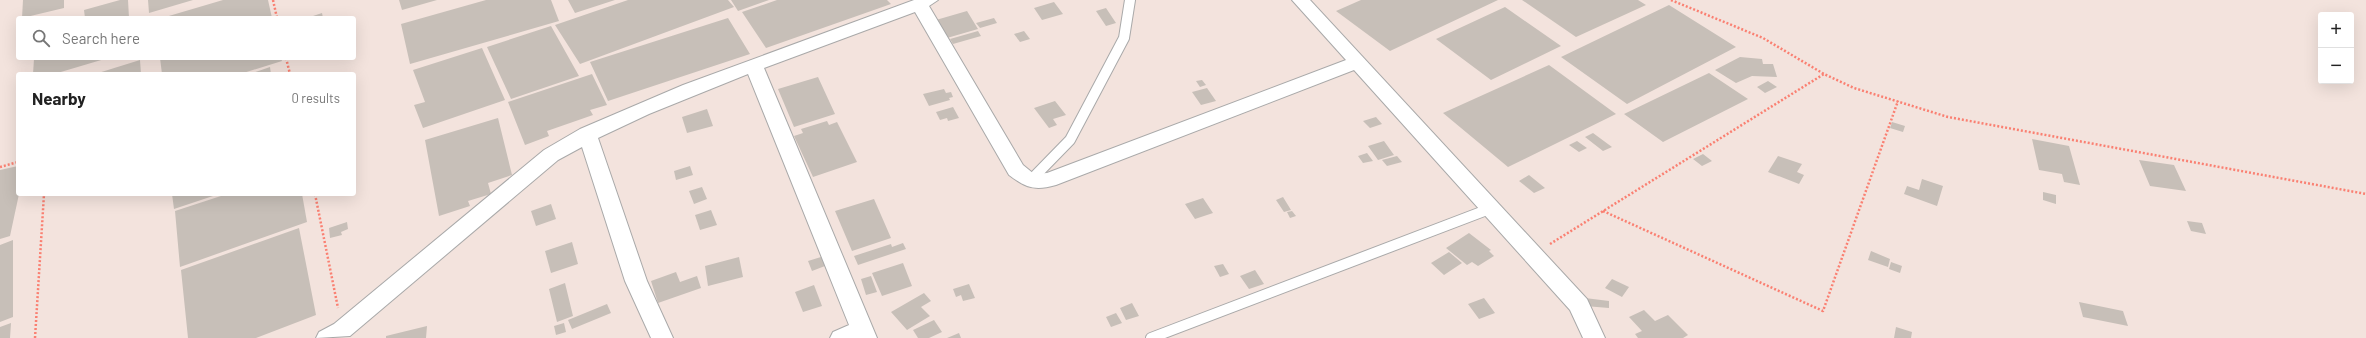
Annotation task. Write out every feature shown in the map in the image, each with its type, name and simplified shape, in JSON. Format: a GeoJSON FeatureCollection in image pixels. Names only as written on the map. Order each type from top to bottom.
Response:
{"type":"FeatureCollection","features":[{"type":"Feature","properties":{"kind":"street"},"geometry":{"type":"LineString","coordinates":[[1301,0],[1579,305],[1594,338]]}},
{"type":"Feature","properties":{"kind":"street"},"geometry":{"type":"LineString","coordinates":[[335,334],[551,155],[587,134],[753,64],[924,2],[1016,170],[1030,180],[1049,180],[1358,62]]}},
{"type":"Feature","properties":{"kind":"street"},"geometry":{"type":"LineString","coordinates":[[753,64],[864,334],[841,338]]}},
{"type":"Feature","properties":{"kind":"street"},"geometry":{"type":"LineString","coordinates":[[587,134],[636,281],[662,338]]}},
{"type":"Feature","properties":{"kind":"lane"},"geometry":{"type":"LineString","coordinates":[[1030,180],[1070,140],[1124,38],[1130,0]]}},
{"type":"Feature","properties":{"kind":"lane"},"geometry":{"type":"LineString","coordinates":[[1151,338],[1492,208]]}},
{"type":"Feature","properties":{"kind":"path"},"geometry":{"type":"LineString","coordinates":[[273,0],[277,16]]}},
{"type":"Feature","properties":{"kind":"path"},"geometry":{"type":"LineString","coordinates":[[1671,0],[1763,38],[1824,74],[1854,88],[1948,117],[2366,194]]}},
{"type":"Feature","properties":{"kind":"path"},"geometry":{"type":"LineString","coordinates":[[286,60],[290,72]]}},
{"type":"Feature","properties":{"kind":"path"},"geometry":{"type":"LineString","coordinates":[[1533,254],[1824,74]]}},
{"type":"Feature","properties":{"kind":"path"},"geometry":{"type":"LineString","coordinates":[[1603,211],[1823,311],[1898,101]]}},
{"type":"Feature","properties":{"kind":"path"},"geometry":{"type":"LineString","coordinates":[[0,167],[16,163]]}},
{"type":"Feature","properties":{"kind":"path"},"geometry":{"type":"LineString","coordinates":[[35,338],[44,196]]}},
{"type":"Feature","properties":{"kind":"path"},"geometry":{"type":"LineString","coordinates":[[315,196],[335,334]]}},
{"type":"Feature","properties":{"kind":"shaded area"},"geometry":{"type":"Polygon","coordinates":[[[0,0],[2366,0],[2366,338],[0,338],[0,0]]]}},
{"type":"Feature","properties":{"kind":"building"},"geometry":{"type":"Polygon","coordinates":[[[23,0],[64,0],[64,8],[30,16],[22,16],[23,0]]]}},
{"type":"Feature","properties":{"kind":"building"},"geometry":{"type":"Polygon","coordinates":[[[120,0],[128,0],[129,16],[85,16],[84,10],[120,0]]]}},
{"type":"Feature","properties":{"kind":"building"},"geometry":{"type":"Polygon","coordinates":[[[148,0],[193,0],[149,13],[148,0]]]}},
{"type":"Feature","properties":{"kind":"building"},"geometry":{"type":"Polygon","coordinates":[[[223,0],[268,0],[272,16],[169,16],[223,0]]]}},
{"type":"Feature","properties":{"kind":"building"},"geometry":{"type":"Polygon","coordinates":[[[399,0],[437,0],[402,10],[399,0]]]}},
{"type":"Feature","properties":{"kind":"building"},"geometry":{"type":"Polygon","coordinates":[[[486,0],[551,0],[559,21],[410,64],[401,24],[486,0]]]}},
{"type":"Feature","properties":{"kind":"building"},"geometry":{"type":"Polygon","coordinates":[[[568,0],[615,0],[575,13],[568,0]]]}},
{"type":"Feature","properties":{"kind":"building"},"geometry":{"type":"Polygon","coordinates":[[[628,0],[728,0],[734,7],[580,64],[555,25],[628,0]]]}},
{"type":"Feature","properties":{"kind":"building"},"geometry":{"type":"Polygon","coordinates":[[[731,0],[769,0],[738,11],[731,0]]]}},
{"type":"Feature","properties":{"kind":"building"},"geometry":{"type":"Polygon","coordinates":[[[777,0],[887,0],[891,4],[766,48],[742,12],[777,0]]]}},
{"type":"Feature","properties":{"kind":"building"},"geometry":{"type":"Polygon","coordinates":[[[1361,0],[1498,0],[1390,51],[1336,11],[1361,0]]]}},
{"type":"Feature","properties":{"kind":"building"},"geometry":{"type":"Polygon","coordinates":[[[1522,0],[1638,0],[1646,5],[1576,37],[1522,0]]]}},
{"type":"Feature","properties":{"kind":"building"},"geometry":{"type":"Polygon","coordinates":[[[1054,2],[1063,14],[1042,20],[1034,8],[1054,2]]]}},
{"type":"Feature","properties":{"kind":"building"},"geometry":{"type":"Polygon","coordinates":[[[1669,5],[1736,47],[1627,104],[1561,57],[1669,5]]]}},
{"type":"Feature","properties":{"kind":"building"},"geometry":{"type":"Polygon","coordinates":[[[1505,7],[1561,46],[1491,80],[1436,39],[1505,7]]]}},
{"type":"Feature","properties":{"kind":"building"},"geometry":{"type":"Polygon","coordinates":[[[1106,8],[1116,23],[1106,26],[1096,11],[1106,8]]]}},
{"type":"Feature","properties":{"kind":"building"},"geometry":{"type":"Polygon","coordinates":[[[967,11],[978,29],[947,38],[936,20],[967,11]]]}},
{"type":"Feature","properties":{"kind":"building"},"geometry":{"type":"Polygon","coordinates":[[[322,13],[323,16],[313,16],[322,13]]]}},
{"type":"Feature","properties":{"kind":"building"},"geometry":{"type":"Polygon","coordinates":[[[728,18],[750,54],[608,101],[590,62],[728,18]]]}},
{"type":"Feature","properties":{"kind":"building"},"geometry":{"type":"Polygon","coordinates":[[[994,18],[997,23],[980,28],[976,23],[994,18]]]}},
{"type":"Feature","properties":{"kind":"building"},"geometry":{"type":"Polygon","coordinates":[[[551,26],[579,76],[511,99],[487,47],[551,26]]]}},
{"type":"Feature","properties":{"kind":"building"},"geometry":{"type":"Polygon","coordinates":[[[978,31],[981,36],[953,44],[950,39],[978,31]]]}},
{"type":"Feature","properties":{"kind":"building"},"geometry":{"type":"Polygon","coordinates":[[[1024,31],[1030,39],[1020,42],[1014,34],[1024,31]]]}},
{"type":"Feature","properties":{"kind":"building"},"geometry":{"type":"Polygon","coordinates":[[[482,48],[505,100],[423,128],[414,105],[425,102],[413,70],[482,48]]]}},
{"type":"Feature","properties":{"kind":"building"},"geometry":{"type":"Polygon","coordinates":[[[1740,57],[1762,59],[1763,64],[1773,64],[1777,77],[1752,76],[1736,83],[1715,70],[1740,57]]]}},
{"type":"Feature","properties":{"kind":"building"},"geometry":{"type":"Polygon","coordinates":[[[34,60],[101,60],[61,72],[33,72],[34,60]]]}},
{"type":"Feature","properties":{"kind":"building"},"geometry":{"type":"Polygon","coordinates":[[[140,60],[141,72],[101,72],[140,60]]]}},
{"type":"Feature","properties":{"kind":"building"},"geometry":{"type":"Polygon","coordinates":[[[160,60],[282,61],[246,72],[162,72],[160,60]]]}},
{"type":"Feature","properties":{"kind":"building"},"geometry":{"type":"Polygon","coordinates":[[[1549,65],[1616,114],[1508,167],[1443,113],[1549,65]]]}},
{"type":"Feature","properties":{"kind":"building"},"geometry":{"type":"Polygon","coordinates":[[[270,67],[271,72],[256,72],[270,67]]]}},
{"type":"Feature","properties":{"kind":"building"},"geometry":{"type":"Polygon","coordinates":[[[1709,73],[1748,99],[1663,142],[1624,114],[1709,73]]]}},
{"type":"Feature","properties":{"kind":"building"},"geometry":{"type":"Polygon","coordinates":[[[592,74],[607,105],[590,110],[593,115],[547,131],[549,136],[525,145],[508,102],[592,74]]]}},
{"type":"Feature","properties":{"kind":"building"},"geometry":{"type":"Polygon","coordinates":[[[818,77],[835,114],[794,127],[778,89],[818,77]]]}},
{"type":"Feature","properties":{"kind":"building"},"geometry":{"type":"Polygon","coordinates":[[[1202,80],[1206,85],[1200,87],[1196,81],[1202,80]]]}},
{"type":"Feature","properties":{"kind":"building"},"geometry":{"type":"Polygon","coordinates":[[[1768,81],[1777,87],[1765,93],[1757,87],[1768,81]]]}},
{"type":"Feature","properties":{"kind":"building"},"geometry":{"type":"Polygon","coordinates":[[[1207,88],[1216,101],[1201,105],[1192,92],[1207,88]]]}},
{"type":"Feature","properties":{"kind":"building"},"geometry":{"type":"Polygon","coordinates":[[[944,89],[946,93],[951,92],[953,97],[949,98],[950,100],[929,106],[923,94],[944,89]]]}},
{"type":"Feature","properties":{"kind":"building"},"geometry":{"type":"Polygon","coordinates":[[[1055,101],[1066,115],[1053,119],[1057,125],[1049,128],[1034,108],[1055,101]]]}},
{"type":"Feature","properties":{"kind":"building"},"geometry":{"type":"Polygon","coordinates":[[[953,107],[959,118],[948,121],[947,118],[940,120],[936,112],[953,107]]]}},
{"type":"Feature","properties":{"kind":"building"},"geometry":{"type":"Polygon","coordinates":[[[707,109],[713,126],[687,133],[682,117],[707,109]]]}},
{"type":"Feature","properties":{"kind":"building"},"geometry":{"type":"Polygon","coordinates":[[[1376,117],[1382,124],[1370,128],[1363,121],[1376,117]]]}},
{"type":"Feature","properties":{"kind":"building"},"geometry":{"type":"Polygon","coordinates":[[[498,118],[512,175],[488,183],[491,194],[468,201],[470,206],[439,216],[425,140],[498,118]]]}},
{"type":"Feature","properties":{"kind":"building"},"geometry":{"type":"Polygon","coordinates":[[[827,121],[829,125],[837,122],[857,162],[813,177],[794,136],[803,133],[801,129],[827,121]]]}},
{"type":"Feature","properties":{"kind":"building"},"geometry":{"type":"Polygon","coordinates":[[[1892,122],[1905,126],[1903,132],[1890,128],[1892,122]]]}},
{"type":"Feature","properties":{"kind":"building"},"geometry":{"type":"Polygon","coordinates":[[[1593,133],[1612,147],[1603,151],[1585,137],[1593,133]]]}},
{"type":"Feature","properties":{"kind":"building"},"geometry":{"type":"Polygon","coordinates":[[[2032,139],[2069,146],[2080,185],[2064,182],[2062,174],[2039,170],[2032,139]]]}},
{"type":"Feature","properties":{"kind":"building"},"geometry":{"type":"Polygon","coordinates":[[[1384,141],[1394,155],[1378,160],[1368,146],[1384,141]]]}},
{"type":"Feature","properties":{"kind":"building"},"geometry":{"type":"Polygon","coordinates":[[[1577,141],[1587,148],[1579,152],[1569,145],[1577,141]]]}},
{"type":"Feature","properties":{"kind":"building"},"geometry":{"type":"Polygon","coordinates":[[[1367,153],[1373,161],[1363,163],[1358,156],[1367,153]]]}},
{"type":"Feature","properties":{"kind":"building"},"geometry":{"type":"Polygon","coordinates":[[[1703,154],[1712,161],[1702,166],[1693,159],[1703,154]]]}},
{"type":"Feature","properties":{"kind":"building"},"geometry":{"type":"Polygon","coordinates":[[[1397,156],[1402,162],[1387,166],[1382,160],[1397,156]]]}},
{"type":"Feature","properties":{"kind":"building"},"geometry":{"type":"Polygon","coordinates":[[[1778,156],[1802,164],[1797,172],[1804,175],[1799,184],[1768,172],[1778,156]]]}},
{"type":"Feature","properties":{"kind":"building"},"geometry":{"type":"Polygon","coordinates":[[[2139,160],[2174,165],[2186,191],[2150,186],[2139,160]]]}},
{"type":"Feature","properties":{"kind":"building"},"geometry":{"type":"Polygon","coordinates":[[[16,166],[16,196],[19,196],[10,236],[0,239],[0,170],[16,166]]]}},
{"type":"Feature","properties":{"kind":"building"},"geometry":{"type":"Polygon","coordinates":[[[690,166],[693,175],[676,180],[674,171],[690,166]]]}},
{"type":"Feature","properties":{"kind":"building"},"geometry":{"type":"Polygon","coordinates":[[[1529,175],[1545,188],[1534,193],[1519,181],[1529,175]]]}},
{"type":"Feature","properties":{"kind":"building"},"geometry":{"type":"Polygon","coordinates":[[[1922,179],[1943,186],[1937,206],[1904,194],[1907,186],[1919,190],[1922,179]]]}},
{"type":"Feature","properties":{"kind":"building"},"geometry":{"type":"Polygon","coordinates":[[[702,187],[707,199],[694,204],[689,191],[702,187]]]}},
{"type":"Feature","properties":{"kind":"building"},"geometry":{"type":"Polygon","coordinates":[[[2043,192],[2056,195],[2056,204],[2043,200],[2043,192]]]}},
{"type":"Feature","properties":{"kind":"building"},"geometry":{"type":"Polygon","coordinates":[[[172,196],[213,196],[174,209],[172,196]]]}},
{"type":"Feature","properties":{"kind":"building"},"geometry":{"type":"Polygon","coordinates":[[[221,196],[302,196],[307,222],[180,267],[175,211],[221,196]]]}},
{"type":"Feature","properties":{"kind":"building"},"geometry":{"type":"Polygon","coordinates":[[[1283,197],[1291,210],[1284,212],[1276,200],[1283,197]]]}},
{"type":"Feature","properties":{"kind":"building"},"geometry":{"type":"Polygon","coordinates":[[[1203,198],[1213,213],[1195,219],[1185,204],[1203,198]]]}},
{"type":"Feature","properties":{"kind":"building"},"geometry":{"type":"Polygon","coordinates":[[[874,199],[891,238],[852,251],[835,211],[874,199]]]}},
{"type":"Feature","properties":{"kind":"building"},"geometry":{"type":"Polygon","coordinates":[[[551,204],[556,219],[536,226],[531,211],[551,204]]]}},
{"type":"Feature","properties":{"kind":"building"},"geometry":{"type":"Polygon","coordinates":[[[711,210],[717,225],[700,230],[695,215],[711,210]]]}},
{"type":"Feature","properties":{"kind":"building"},"geometry":{"type":"Polygon","coordinates":[[[1292,211],[1296,216],[1290,218],[1287,212],[1292,211]]]}},
{"type":"Feature","properties":{"kind":"building"},"geometry":{"type":"Polygon","coordinates":[[[2187,221],[2202,223],[2206,234],[2191,231],[2187,221]]]}},
{"type":"Feature","properties":{"kind":"building"},"geometry":{"type":"Polygon","coordinates":[[[347,222],[348,229],[341,232],[342,235],[330,238],[329,228],[347,222]]]}},
{"type":"Feature","properties":{"kind":"building"},"geometry":{"type":"Polygon","coordinates":[[[299,228],[316,315],[256,338],[188,338],[181,270],[299,228]]]}},
{"type":"Feature","properties":{"kind":"building"},"geometry":{"type":"Polygon","coordinates":[[[1469,233],[1491,250],[1489,251],[1494,256],[1478,266],[1472,262],[1467,265],[1446,248],[1469,233]]]}},
{"type":"Feature","properties":{"kind":"building"},"geometry":{"type":"Polygon","coordinates":[[[13,240],[13,317],[0,322],[0,245],[13,240]]]}},
{"type":"Feature","properties":{"kind":"building"},"geometry":{"type":"Polygon","coordinates":[[[572,242],[578,264],[551,273],[545,251],[572,242]]]}},
{"type":"Feature","properties":{"kind":"building"},"geometry":{"type":"Polygon","coordinates":[[[903,243],[906,249],[858,265],[854,256],[891,244],[892,247],[903,243]]]}},
{"type":"Feature","properties":{"kind":"building"},"geometry":{"type":"Polygon","coordinates":[[[1871,251],[1890,259],[1888,267],[1868,260],[1871,251]]]}},
{"type":"Feature","properties":{"kind":"building"},"geometry":{"type":"Polygon","coordinates":[[[1449,252],[1462,263],[1444,275],[1431,263],[1449,252]]]}},
{"type":"Feature","properties":{"kind":"building"},"geometry":{"type":"Polygon","coordinates":[[[739,257],[743,277],[708,286],[705,266],[739,257]]]}},
{"type":"Feature","properties":{"kind":"building"},"geometry":{"type":"Polygon","coordinates":[[[821,257],[825,266],[812,271],[808,261],[821,257]]]}},
{"type":"Feature","properties":{"kind":"building"},"geometry":{"type":"Polygon","coordinates":[[[1891,262],[1902,266],[1900,273],[1889,269],[1891,262]]]}},
{"type":"Feature","properties":{"kind":"building"},"geometry":{"type":"Polygon","coordinates":[[[903,263],[912,286],[882,296],[872,273],[903,263]]]}},
{"type":"Feature","properties":{"kind":"building"},"geometry":{"type":"Polygon","coordinates":[[[1223,264],[1229,274],[1220,277],[1214,266],[1223,264]]]}},
{"type":"Feature","properties":{"kind":"building"},"geometry":{"type":"Polygon","coordinates":[[[1255,270],[1264,284],[1249,289],[1240,276],[1255,270]]]}},
{"type":"Feature","properties":{"kind":"building"},"geometry":{"type":"Polygon","coordinates":[[[676,272],[680,282],[697,276],[701,288],[658,303],[651,281],[676,272]]]}},
{"type":"Feature","properties":{"kind":"building"},"geometry":{"type":"Polygon","coordinates":[[[871,276],[877,292],[866,295],[861,279],[871,276]]]}},
{"type":"Feature","properties":{"kind":"building"},"geometry":{"type":"Polygon","coordinates":[[[1612,279],[1629,287],[1622,297],[1605,288],[1612,279]]]}},
{"type":"Feature","properties":{"kind":"building"},"geometry":{"type":"Polygon","coordinates":[[[565,283],[573,316],[557,322],[549,289],[565,283]]]}},
{"type":"Feature","properties":{"kind":"building"},"geometry":{"type":"Polygon","coordinates":[[[969,284],[975,298],[963,301],[961,295],[956,297],[953,289],[969,284]]]}},
{"type":"Feature","properties":{"kind":"building"},"geometry":{"type":"Polygon","coordinates":[[[814,285],[822,306],[803,312],[795,292],[814,285]]]}},
{"type":"Feature","properties":{"kind":"building"},"geometry":{"type":"Polygon","coordinates":[[[924,293],[931,301],[921,307],[930,316],[907,330],[891,312],[924,293]]]}},
{"type":"Feature","properties":{"kind":"building"},"geometry":{"type":"Polygon","coordinates":[[[1484,298],[1495,313],[1479,319],[1468,304],[1484,298]]]}},
{"type":"Feature","properties":{"kind":"building"},"geometry":{"type":"Polygon","coordinates":[[[1585,298],[1609,301],[1609,308],[1585,306],[1585,298]]]}},
{"type":"Feature","properties":{"kind":"building"},"geometry":{"type":"Polygon","coordinates":[[[2079,302],[2123,311],[2128,326],[2083,317],[2079,302]]]}},
{"type":"Feature","properties":{"kind":"building"},"geometry":{"type":"Polygon","coordinates":[[[1132,303],[1139,316],[1126,320],[1120,308],[1132,303]]]}},
{"type":"Feature","properties":{"kind":"building"},"geometry":{"type":"Polygon","coordinates":[[[607,304],[611,313],[572,329],[568,320],[607,304]]]}},
{"type":"Feature","properties":{"kind":"building"},"geometry":{"type":"Polygon","coordinates":[[[1644,310],[1655,321],[1668,315],[1688,335],[1683,338],[1638,338],[1635,334],[1642,331],[1629,317],[1644,310]]]}},
{"type":"Feature","properties":{"kind":"building"},"geometry":{"type":"Polygon","coordinates":[[[1116,313],[1122,323],[1111,327],[1106,317],[1116,313]]]}},
{"type":"Feature","properties":{"kind":"building"},"geometry":{"type":"Polygon","coordinates":[[[934,320],[942,332],[929,338],[918,338],[913,330],[934,320]]]}},
{"type":"Feature","properties":{"kind":"building"},"geometry":{"type":"Polygon","coordinates":[[[11,323],[10,338],[0,338],[0,327],[11,323]]]}},
{"type":"Feature","properties":{"kind":"building"},"geometry":{"type":"Polygon","coordinates":[[[564,323],[566,332],[556,335],[554,326],[564,323]]]}},
{"type":"Feature","properties":{"kind":"building"},"geometry":{"type":"Polygon","coordinates":[[[427,326],[426,338],[386,338],[386,336],[427,326]]]}},
{"type":"Feature","properties":{"kind":"building"},"geometry":{"type":"Polygon","coordinates":[[[1896,327],[1912,332],[1911,338],[1894,338],[1896,327]]]}},
{"type":"Feature","properties":{"kind":"building"},"geometry":{"type":"Polygon","coordinates":[[[959,333],[961,338],[947,338],[959,333]]]}}]}
